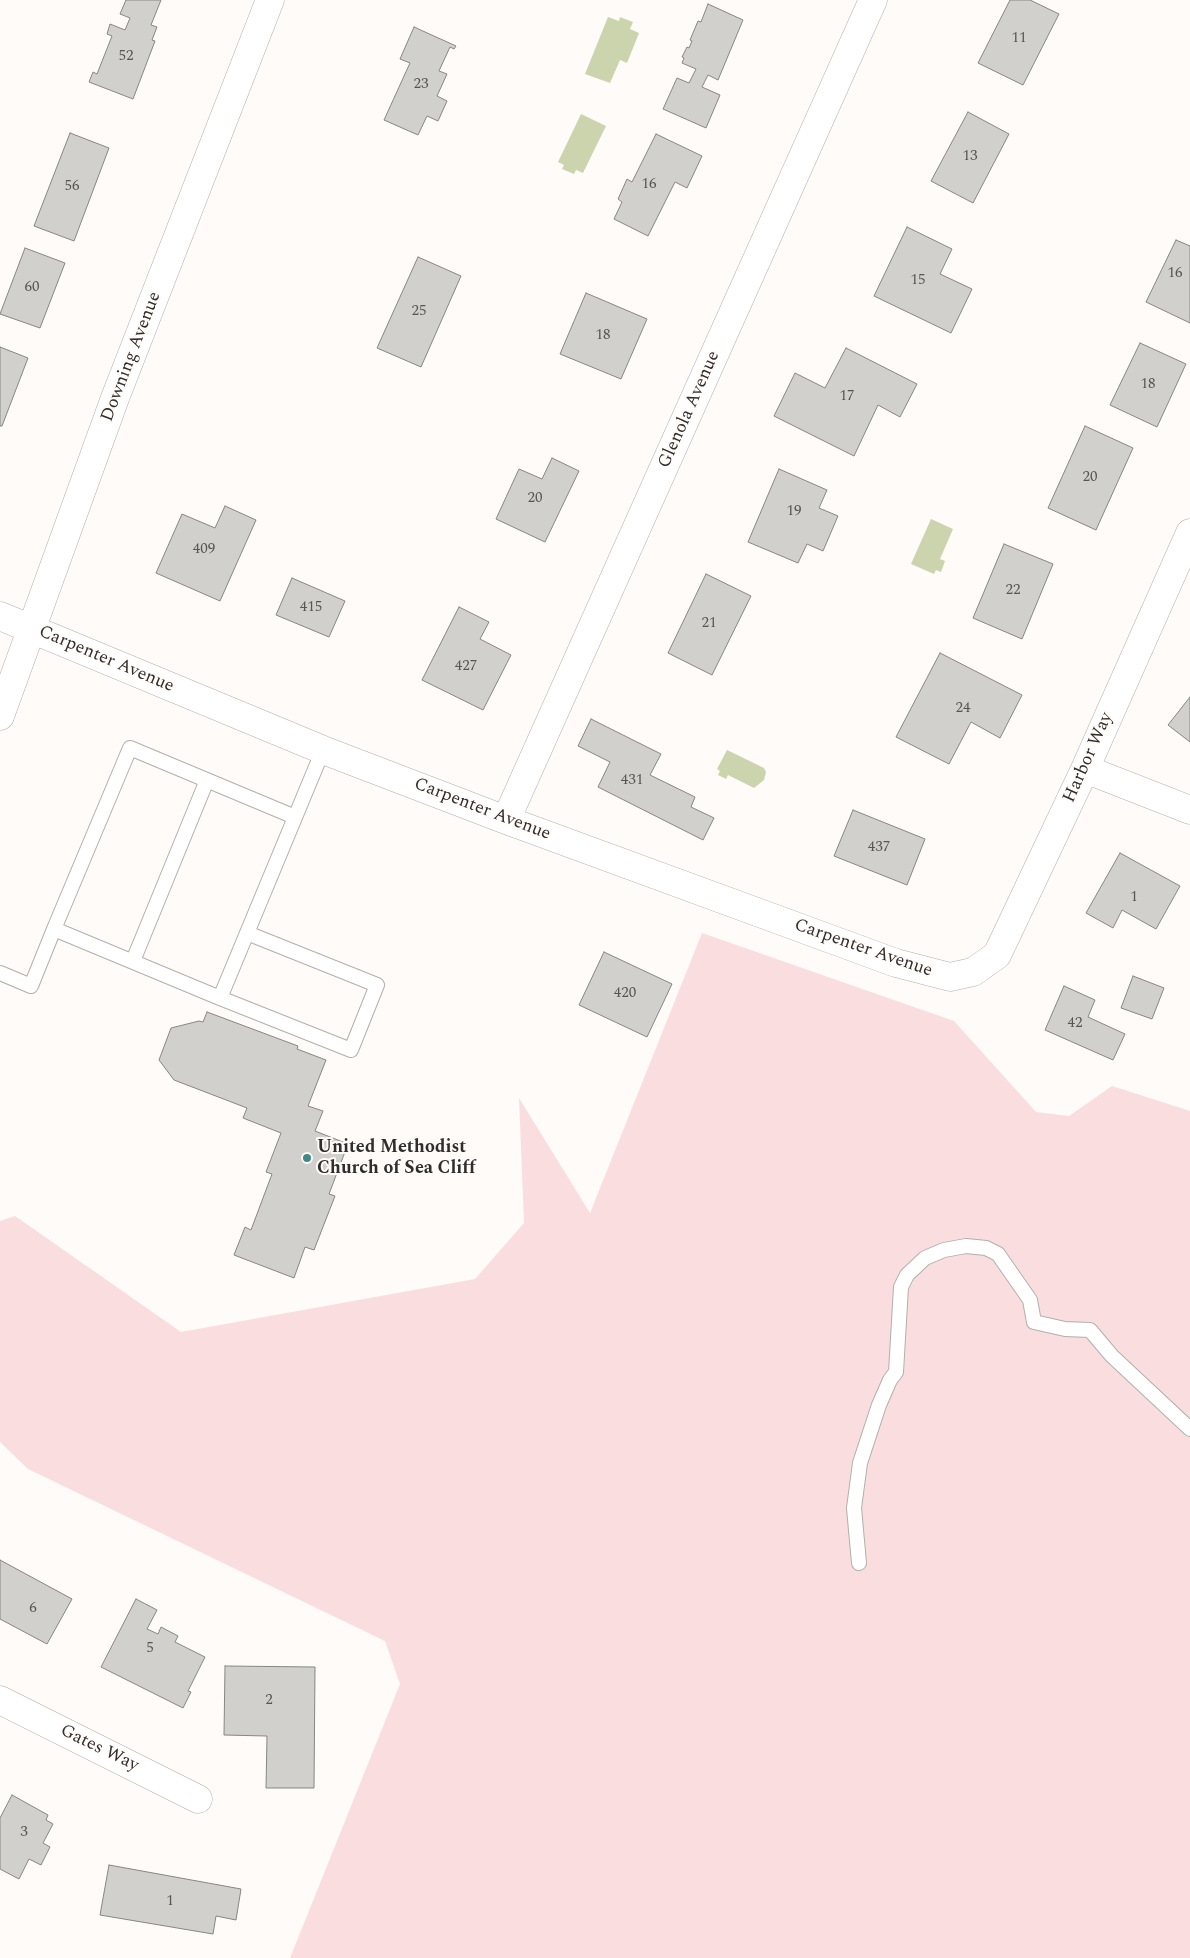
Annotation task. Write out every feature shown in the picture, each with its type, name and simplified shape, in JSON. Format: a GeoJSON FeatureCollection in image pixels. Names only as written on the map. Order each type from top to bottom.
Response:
{"type":"FeatureCollection","features":[{"type":"Feature","properties":{"kind":"street","name":"Downing Avenue"},"geometry":{"type":"LineString","coordinates":[[0,716],[119,388],[270,0]]}},
{"type":"Feature","properties":{"kind":"street","name":"Glenola Avenue"},"geometry":{"type":"LineString","coordinates":[[506,820],[873,0]]}},
{"type":"Feature","properties":{"kind":"street","name":"Harbor Way"},"geometry":{"type":"LineString","coordinates":[[973,972],[997,955],[1085,769],[1190,533]]}},
{"type":"Feature","properties":{"kind":"street","name":"Carpenter Avenue"},"geometry":{"type":"LineString","coordinates":[[0,616],[323,750],[506,820],[896,964],[950,977],[973,972]]}},
{"type":"Feature","properties":{"kind":"street"},"geometry":{"type":"LineString","coordinates":[[1085,769],[1190,810]]}},
{"type":"Feature","properties":{"kind":"street","name":"Gates Way"},"geometry":{"type":"LineString","coordinates":[[0,1700],[198,1798]]}},
{"type":"Feature","properties":{"kind":"lane"},"geometry":{"type":"LineString","coordinates":[[0,973],[31,986],[130,748],[295,817]]}},
{"type":"Feature","properties":{"kind":"lane"},"geometry":{"type":"LineString","coordinates":[[220,998],[323,750]]}},
{"type":"Feature","properties":{"kind":"lane"},"geometry":{"type":"LineString","coordinates":[[133,961],[207,780]]}},
{"type":"Feature","properties":{"kind":"lane"},"geometry":{"type":"LineString","coordinates":[[54,929],[351,1050],[377,985],[247,933]]}},
{"type":"Feature","properties":{"kind":"lane"},"geometry":{"type":"LineString","coordinates":[[858,1563],[854,1508],[860,1463],[879,1404],[890,1380],[896,1372],[901,1287],[907,1275],[925,1258],[966,1246],[986,1248],[998,1254],[1030,1300],[1034,1322],[1065,1329],[1090,1330],[1112,1356],[1190,1428]]}},
{"type":"Feature","properties":{"kind":"shaded area"},"geometry":{"type":"Polygon","coordinates":[[[608,17],[619,21],[620,17],[633,22],[630,29],[639,33],[627,63],[620,60],[610,83],[585,74],[608,17]]]}},
{"type":"Feature","properties":{"kind":"shaded area"},"geometry":{"type":"Polygon","coordinates":[[[581,114],[606,126],[583,173],[576,170],[574,174],[562,169],[564,165],[558,162],[581,114]]]}},
{"type":"Feature","properties":{"kind":"shaded area"},"geometry":{"type":"Polygon","coordinates":[[[931,519],[953,529],[940,559],[945,561],[941,572],[936,570],[934,574],[911,564],[931,519]]]}},
{"type":"Feature","properties":{"kind":"shaded area"},"geometry":{"type":"Polygon","coordinates":[[[727,750],[764,768],[766,772],[764,780],[754,788],[728,775],[726,779],[718,775],[720,771],[717,769],[727,750]]]}},
{"type":"Feature","properties":{"kind":"shaded area"},"geometry":{"type":"Polygon","coordinates":[[[702,933],[954,1021],[1036,1112],[1069,1116],[1112,1086],[1190,1111],[1190,1958],[290,1958],[400,1684],[385,1641],[28,1469],[0,1442],[0,1221],[15,1216],[181,1332],[475,1279],[524,1223],[519,1098],[590,1213],[702,933]]]}},
{"type":"Feature","properties":{"kind":"building"},"geometry":{"type":"Polygon","coordinates":[[[126,0],[161,0],[151,25],[157,27],[152,40],[155,41],[133,99],[89,82],[93,72],[97,74],[112,36],[107,34],[110,24],[125,30],[130,18],[120,14],[126,0]]]}},
{"type":"Feature","properties":{"kind":"building"},"geometry":{"type":"Polygon","coordinates":[[[1010,0],[1030,0],[1059,14],[1023,85],[978,63],[1010,0]]]}},
{"type":"Feature","properties":{"kind":"building"},"geometry":{"type":"Polygon","coordinates":[[[708,4],[743,20],[718,80],[708,75],[702,87],[720,95],[706,128],[663,109],[677,78],[689,83],[696,69],[682,63],[684,58],[682,57],[687,47],[689,48],[692,41],[690,40],[698,21],[701,22],[708,4]]]}},
{"type":"Feature","properties":{"kind":"building"},"geometry":{"type":"Polygon","coordinates":[[[414,27],[456,46],[454,49],[450,47],[439,71],[447,74],[437,96],[447,101],[438,121],[427,116],[418,135],[384,120],[410,63],[400,59],[414,27]]]}},
{"type":"Feature","properties":{"kind":"building"},"geometry":{"type":"Polygon","coordinates":[[[968,112],[1009,134],[973,203],[931,181],[968,112]]]}},
{"type":"Feature","properties":{"kind":"building"},"geometry":{"type":"Polygon","coordinates":[[[70,133],[109,148],[74,241],[34,226],[70,133]]]}},
{"type":"Feature","properties":{"kind":"building"},"geometry":{"type":"Polygon","coordinates":[[[656,134],[702,156],[687,188],[675,182],[648,236],[614,219],[622,202],[618,199],[627,179],[632,182],[656,134]]]}},
{"type":"Feature","properties":{"kind":"building"},"geometry":{"type":"Polygon","coordinates":[[[907,227],[952,249],[940,274],[972,289],[951,333],[874,296],[907,227]]]}},
{"type":"Feature","properties":{"kind":"building"},"geometry":{"type":"Polygon","coordinates":[[[1176,240],[1190,246],[1190,323],[1146,302],[1176,240]]]}},
{"type":"Feature","properties":{"kind":"building"},"geometry":{"type":"Polygon","coordinates":[[[25,248],[65,263],[40,328],[0,314],[25,248]]]}},
{"type":"Feature","properties":{"kind":"building"},"geometry":{"type":"Polygon","coordinates":[[[418,257],[461,276],[421,367],[377,348],[418,257]]]}},
{"type":"Feature","properties":{"kind":"building"},"geometry":{"type":"Polygon","coordinates":[[[586,293],[647,319],[621,379],[560,354],[586,293]]]}},
{"type":"Feature","properties":{"kind":"building"},"geometry":{"type":"Polygon","coordinates":[[[1140,343],[1186,364],[1157,427],[1110,405],[1140,343]]]}},
{"type":"Feature","properties":{"kind":"building"},"geometry":{"type":"Polygon","coordinates":[[[0,347],[28,358],[2,426],[0,426],[0,347]]]}},
{"type":"Feature","properties":{"kind":"building"},"geometry":{"type":"Polygon","coordinates":[[[846,348],[917,384],[900,417],[878,405],[854,456],[774,416],[795,373],[825,388],[846,348]]]}},
{"type":"Feature","properties":{"kind":"building"},"geometry":{"type":"Polygon","coordinates":[[[1085,426],[1133,448],[1096,530],[1048,508],[1085,426]]]}},
{"type":"Feature","properties":{"kind":"building"},"geometry":{"type":"Polygon","coordinates":[[[552,458],[579,471],[545,542],[496,519],[519,469],[542,479],[552,458]]]}},
{"type":"Feature","properties":{"kind":"building"},"geometry":{"type":"Polygon","coordinates":[[[779,469],[827,490],[819,508],[838,516],[823,551],[807,544],[798,563],[748,542],[779,469]]]}},
{"type":"Feature","properties":{"kind":"building"},"geometry":{"type":"Polygon","coordinates":[[[225,506],[256,520],[220,601],[156,573],[182,514],[215,528],[225,506]]]}},
{"type":"Feature","properties":{"kind":"building"},"geometry":{"type":"Polygon","coordinates":[[[1004,544],[1053,564],[1022,639],[973,618],[1004,544]]]}},
{"type":"Feature","properties":{"kind":"building"},"geometry":{"type":"Polygon","coordinates":[[[706,574],[751,596],[712,675],[668,653],[706,574]]]}},
{"type":"Feature","properties":{"kind":"building"},"geometry":{"type":"Polygon","coordinates":[[[292,578],[345,601],[329,637],[276,615],[292,578]]]}},
{"type":"Feature","properties":{"kind":"building"},"geometry":{"type":"Polygon","coordinates":[[[459,607],[489,622],[480,639],[511,655],[483,710],[422,680],[459,607]]]}},
{"type":"Feature","properties":{"kind":"building"},"geometry":{"type":"Polygon","coordinates":[[[940,653],[1022,695],[1000,738],[971,722],[949,764],[896,737],[940,653]]]}},
{"type":"Feature","properties":{"kind":"building"},"geometry":{"type":"Polygon","coordinates":[[[1190,697],[1190,742],[1168,725],[1190,697]]]}},
{"type":"Feature","properties":{"kind":"building"},"geometry":{"type":"Polygon","coordinates":[[[591,719],[661,754],[650,775],[695,797],[691,807],[714,818],[703,840],[598,787],[610,762],[578,746],[591,719]]]}},
{"type":"Feature","properties":{"kind":"building"},"geometry":{"type":"Polygon","coordinates":[[[853,810],[925,839],[907,885],[834,856],[853,810]]]}},
{"type":"Feature","properties":{"kind":"building"},"geometry":{"type":"Polygon","coordinates":[[[1120,853],[1180,886],[1156,929],[1122,910],[1113,928],[1086,913],[1120,853]]]}},
{"type":"Feature","properties":{"kind":"building"},"geometry":{"type":"Polygon","coordinates":[[[604,952],[672,984],[647,1037],[579,1005],[604,952]]]}},
{"type":"Feature","properties":{"kind":"building"},"geometry":{"type":"Polygon","coordinates":[[[1133,976],[1164,988],[1152,1019],[1121,1008],[1133,976]]]}},
{"type":"Feature","properties":{"kind":"building"},"geometry":{"type":"Polygon","coordinates":[[[1064,986],[1095,1000],[1088,1017],[1125,1034],[1113,1060],[1045,1030],[1064,986]]]}},
{"type":"Feature","properties":{"kind":"building","name":"United Methodist Church of Sea Cliff"},"geometry":{"type":"Polygon","coordinates":[[[207,1012],[298,1046],[297,1049],[326,1060],[308,1106],[323,1111],[315,1131],[348,1144],[329,1194],[335,1196],[314,1250],[305,1247],[294,1278],[234,1255],[245,1227],[251,1230],[272,1174],[266,1172],[281,1133],[243,1118],[247,1108],[174,1080],[159,1060],[171,1028],[199,1021],[203,1022],[207,1012]]]}},
{"type":"Feature","properties":{"kind":"building"},"geometry":{"type":"Polygon","coordinates":[[[0,1560],[72,1599],[47,1644],[0,1619],[0,1560]]]}},
{"type":"Feature","properties":{"kind":"building"},"geometry":{"type":"Polygon","coordinates":[[[136,1599],[157,1610],[147,1629],[158,1634],[161,1627],[178,1636],[175,1642],[205,1657],[188,1691],[191,1692],[183,1708],[101,1667],[136,1599]]]}},
{"type":"Feature","properties":{"kind":"building"},"geometry":{"type":"Polygon","coordinates":[[[225,1666],[315,1667],[314,1788],[266,1788],[267,1736],[224,1735],[225,1666]]]}},
{"type":"Feature","properties":{"kind":"building"},"geometry":{"type":"Polygon","coordinates":[[[12,1795],[48,1815],[46,1820],[53,1824],[43,1843],[50,1847],[41,1865],[29,1859],[19,1879],[0,1869],[0,1818],[12,1795]]]}},
{"type":"Feature","properties":{"kind":"building"},"geometry":{"type":"Polygon","coordinates":[[[109,1865],[241,1889],[236,1920],[216,1916],[213,1934],[100,1915],[109,1865]]]}},
{"type":"Feature","properties":{"kind":"place","name":"United Methodist Church of Sea Cliff"},"geometry":{"type":"Point","coordinates":[307,1158]}}]}
